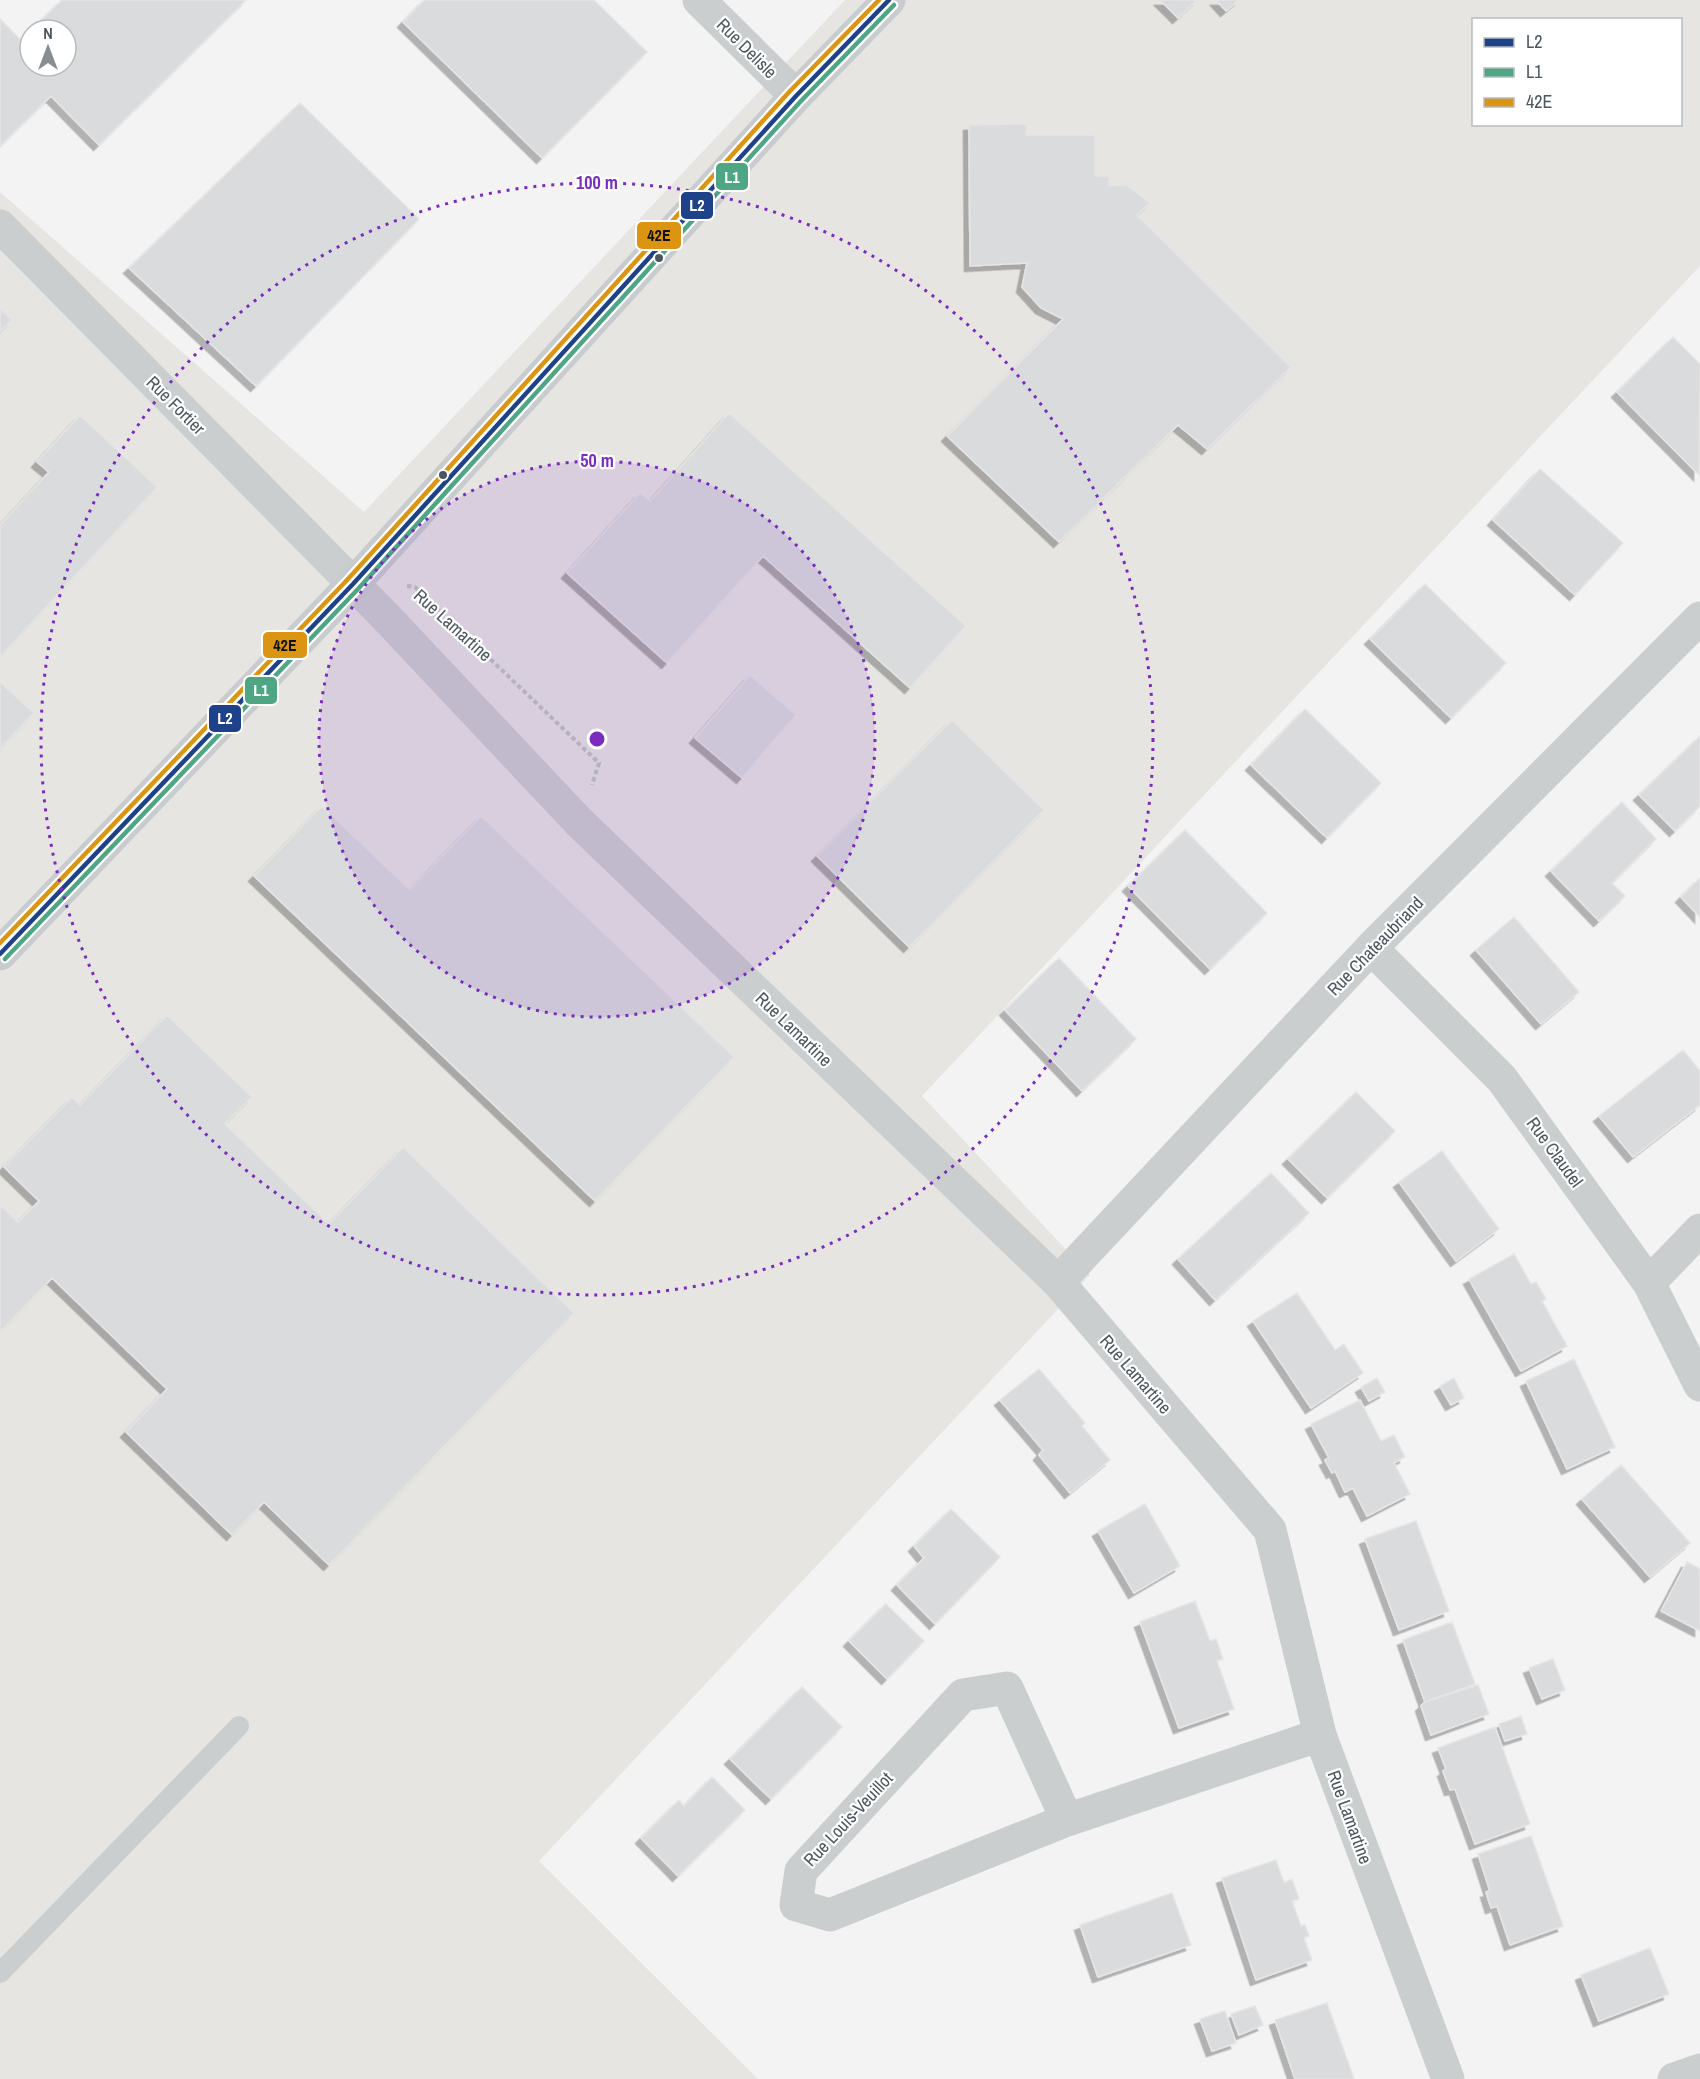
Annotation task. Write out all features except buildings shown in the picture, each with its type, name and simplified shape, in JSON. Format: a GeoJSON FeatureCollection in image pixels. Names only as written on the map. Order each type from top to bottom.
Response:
{"type":"FeatureCollection","features":[{"type":"Feature","properties":{"kind":"main road"},"geometry":{"type":"LineString","coordinates":[[0,954],[353,584],[796,96],[889,0]]}},
{"type":"Feature","properties":{"kind":"street","name":"Rue Delisle"},"geometry":{"type":"LineString","coordinates":[[699,0],[796,96]]}},
{"type":"Feature","properties":{"kind":"street","name":"Rue Fortier"},"geometry":{"type":"LineString","coordinates":[[0,226],[353,584]]}},
{"type":"Feature","properties":{"kind":"street","name":"Rue Lamartine"},"geometry":{"type":"LineString","coordinates":[[353,584],[579,822],[1058,1282],[1270,1530],[1320,1735],[1448,2079]]}},
{"type":"Feature","properties":{"kind":"street","name":"Rue Chateaubriand"},"geometry":{"type":"LineString","coordinates":[[1058,1282],[1371,948],[1700,618]]}},
{"type":"Feature","properties":{"kind":"street","name":"Rue Claudel"},"geometry":{"type":"LineString","coordinates":[[1371,948],[1502,1079],[1649,1284],[1700,1385]]}},
{"type":"Feature","properties":{"kind":"street"},"geometry":{"type":"LineString","coordinates":[[1649,1284],[1700,1230]]}},
{"type":"Feature","properties":{"kind":"street","name":"Rue Louis-Veuillot"},"geometry":{"type":"LineString","coordinates":[[1066,1820],[1007,1688],[963,1695],[801,1871],[796,1905],[830,1915],[1066,1820],[1320,1735]]}},
{"type":"Feature","properties":{"kind":"street"},"geometry":{"type":"LineString","coordinates":[[1674,2079],[1700,2070]]}},
{"type":"Feature","properties":{"kind":"lane"},"geometry":{"type":"LineString","coordinates":[[0,1973],[239,1726]]}},
{"type":"Feature","properties":{"kind":"path","name":"Rue Lamartine"},"geometry":{"type":"LineString","coordinates":[[353,584],[415,587],[599,763],[579,822]]}},
{"type":"Feature","properties":{"kind":"shaded area"},"geometry":{"type":"Polygon","coordinates":[[[845,0],[1700,0],[1700,266],[922,1096],[1090,1275],[539,1861],[758,2079],[0,2079],[0,192],[364,512],[845,0]]]}},
{"type":"Feature","properties":{"kind":"transit line","name":"42E"},"geometry":{"type":"LineString","coordinates":[[0,943],[348,579],[790,91],[879,0]]}},
{"type":"Feature","properties":{"kind":"transit line","name":"L2"},"geometry":{"type":"LineString","coordinates":[[0,954],[353,584],[796,96],[889,0]]}},
{"type":"Feature","properties":{"kind":"transit line","name":"L1"},"geometry":{"type":"LineString","coordinates":[[5,959],[358,589],[801,101],[894,5]]}}]}
